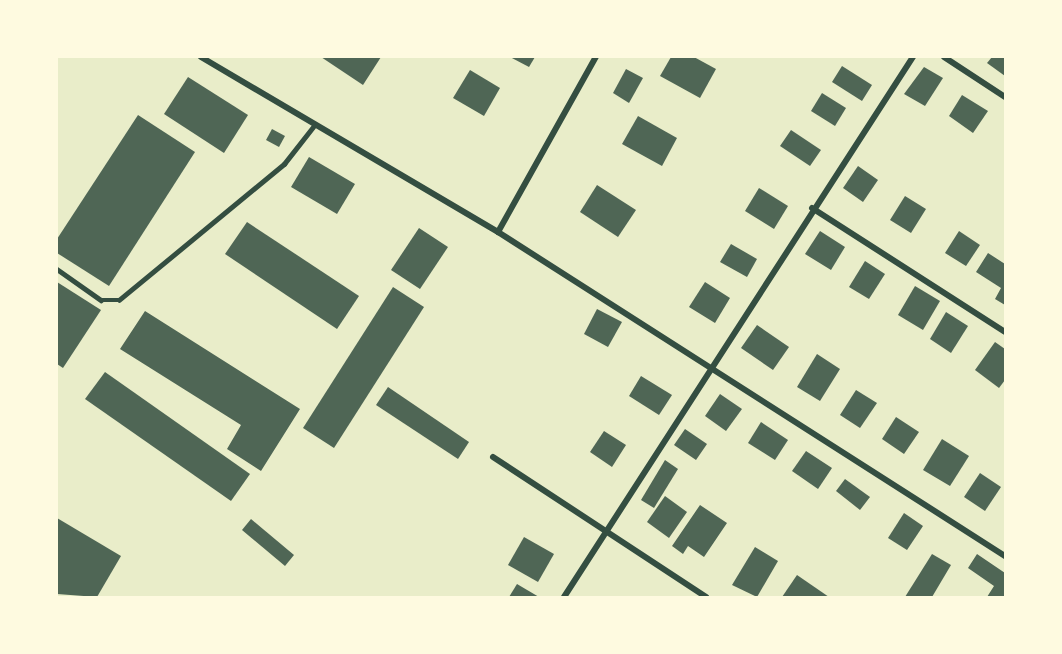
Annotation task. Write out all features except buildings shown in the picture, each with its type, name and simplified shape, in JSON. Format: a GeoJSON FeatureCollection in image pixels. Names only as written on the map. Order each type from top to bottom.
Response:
{"type":"FeatureCollection","features":[{"type":"Feature","properties":{"kind":"street"},"geometry":{"type":"LineString","coordinates":[[201,57],[313,127],[498,232],[707,369],[1005,556]]}},
{"type":"Feature","properties":{"kind":"street"},"geometry":{"type":"LineString","coordinates":[[498,232],[596,57]]}},
{"type":"Feature","properties":{"kind":"street"},"geometry":{"type":"LineString","coordinates":[[564,597],[707,369],[913,57]]}},
{"type":"Feature","properties":{"kind":"street"},"geometry":{"type":"LineString","coordinates":[[944,57],[1005,97]]}},
{"type":"Feature","properties":{"kind":"street"},"geometry":{"type":"LineString","coordinates":[[812,208],[1005,332]]}},
{"type":"Feature","properties":{"kind":"street"},"geometry":{"type":"LineString","coordinates":[[493,457],[706,597]]}},
{"type":"Feature","properties":{"kind":"lane"},"geometry":{"type":"LineString","coordinates":[[57,269],[101,300],[119,300],[284,164],[313,127]]}}]}
